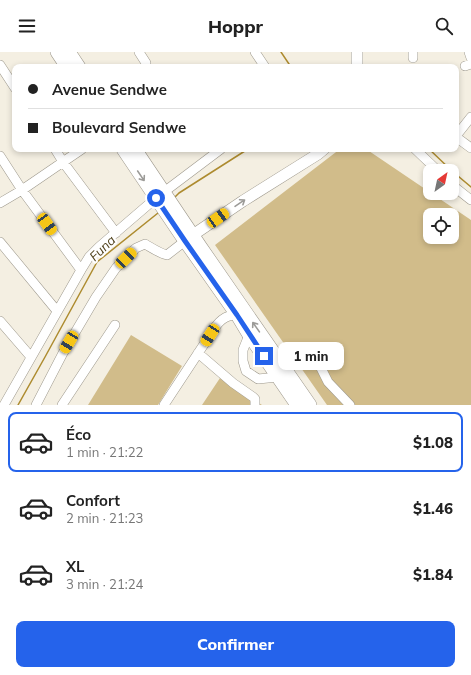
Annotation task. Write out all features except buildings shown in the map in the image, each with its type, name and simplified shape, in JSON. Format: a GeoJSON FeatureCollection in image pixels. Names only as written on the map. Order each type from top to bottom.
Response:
{"type":"FeatureCollection","features":[{"type":"Feature","properties":{"kind":"highway"},"geometry":{"type":"LineString","coordinates":[[57,52],[66,64]]}},
{"type":"Feature","properties":{"kind":"highway"},"geometry":{"type":"LineString","coordinates":[[69,52],[77,64]]}},
{"type":"Feature","properties":{"kind":"highway"},"geometry":{"type":"LineString","coordinates":[[124,152],[162,198]]}},
{"type":"Feature","properties":{"kind":"highway"},"geometry":{"type":"LineString","coordinates":[[137,152],[173,215],[241,313],[277,357],[310,405]]}},
{"type":"Feature","properties":{"kind":"highway"},"geometry":{"type":"LineString","coordinates":[[241,313],[249,335],[297,405]]}},
{"type":"Feature","properties":{"kind":"main road"},"geometry":{"type":"LineString","coordinates":[[357,52],[357,64]]}},
{"type":"Feature","properties":{"kind":"main road"},"geometry":{"type":"LineString","coordinates":[[189,238],[243,201],[320,152]]}},
{"type":"Feature","properties":{"kind":"street"},"geometry":{"type":"LineString","coordinates":[[139,52],[146,64]]}},
{"type":"Feature","properties":{"kind":"street"},"geometry":{"type":"LineString","coordinates":[[255,52],[263,64]]}},
{"type":"Feature","properties":{"kind":"street"},"geometry":{"type":"LineString","coordinates":[[469,52],[471,58]]}},
{"type":"Feature","properties":{"kind":"street"},"geometry":{"type":"LineString","coordinates":[[0,64],[12,83]]}},
{"type":"Feature","properties":{"kind":"street"},"geometry":{"type":"LineString","coordinates":[[459,132],[471,117]]}},
{"type":"Feature","properties":{"kind":"street"},"geometry":{"type":"LineString","coordinates":[[459,138],[471,148]]}},
{"type":"Feature","properties":{"kind":"street"},"geometry":{"type":"LineString","coordinates":[[57,152],[116,233]]}},
{"type":"Feature","properties":{"kind":"street"},"geometry":{"type":"LineString","coordinates":[[0,203],[22,190],[78,152]]}},
{"type":"Feature","properties":{"kind":"street"},"geometry":{"type":"LineString","coordinates":[[418,152],[431,164]]}},
{"type":"Feature","properties":{"kind":"street"},"geometry":{"type":"LineString","coordinates":[[3,403],[89,257],[99,246],[162,198],[208,153]]}},
{"type":"Feature","properties":{"kind":"street"},"geometry":{"type":"LineString","coordinates":[[0,156],[22,190],[80,270]]}},
{"type":"Feature","properties":{"kind":"street"},"geometry":{"type":"LineString","coordinates":[[459,191],[471,200]]}},
{"type":"Feature","properties":{"kind":"street"},"geometry":{"type":"LineString","coordinates":[[36,405],[62,353],[96,297],[116,268],[136,248],[144,244],[161,254],[167,255],[189,238]]}},
{"type":"Feature","properties":{"kind":"street"},"geometry":{"type":"LineString","coordinates":[[0,242],[57,311]]}},
{"type":"Feature","properties":{"kind":"street"},"geometry":{"type":"LineString","coordinates":[[164,405],[220,321],[227,316],[241,313]]}},
{"type":"Feature","properties":{"kind":"street"},"geometry":{"type":"LineString","coordinates":[[0,321],[31,357]]}},
{"type":"Feature","properties":{"kind":"street"},"geometry":{"type":"LineString","coordinates":[[62,405],[115,325]]}},
{"type":"Feature","properties":{"kind":"street"},"geometry":{"type":"LineString","coordinates":[[249,335],[243,350],[243,361],[246,371],[258,378],[278,377]]}},
{"type":"Feature","properties":{"kind":"street"},"geometry":{"type":"LineString","coordinates":[[277,357],[296,352],[311,354],[316,358],[328,382],[350,405]]}},
{"type":"Feature","properties":{"kind":"street"},"geometry":{"type":"LineString","coordinates":[[198,353],[253,397],[255,405]]}},
{"type":"Feature","properties":{"kind":"shaded area"},"geometry":{"type":"Polygon","coordinates":[[[336,152],[370,152],[423,188],[423,200],[441,200],[453,208],[423,208],[423,244],[459,244],[459,212],[471,220],[471,405],[327,405],[215,245],[336,152]]]}},
{"type":"Feature","properties":{"kind":"shaded area"},"geometry":{"type":"Polygon","coordinates":[[[131,335],[182,366],[158,405],[88,405],[131,335]]]}},
{"type":"Feature","properties":{"kind":"shaded area"},"geometry":{"type":"Polygon","coordinates":[[[220,378],[262,405],[202,405],[220,378]]]}},
{"type":"Feature","properties":{"kind":"waterway"},"geometry":{"type":"LineString","coordinates":[[281,52],[289,64]]}},
{"type":"Feature","properties":{"kind":"waterway","name":"Funa"},"geometry":{"type":"LineString","coordinates":[[174,198],[179,193],[243,152]]}},
{"type":"Feature","properties":{"kind":"waterway","name":"Funa"},"geometry":{"type":"LineString","coordinates":[[432,152],[471,187]]}},
{"type":"Feature","properties":{"kind":"waterway","name":"Funa"},"geometry":{"type":"LineString","coordinates":[[18,405],[97,262],[158,213]]}},
{"type":"Feature","properties":{"kind":"route"},"geometry":{"type":"LineString","coordinates":[[156,198],[264,356]]}}]}
